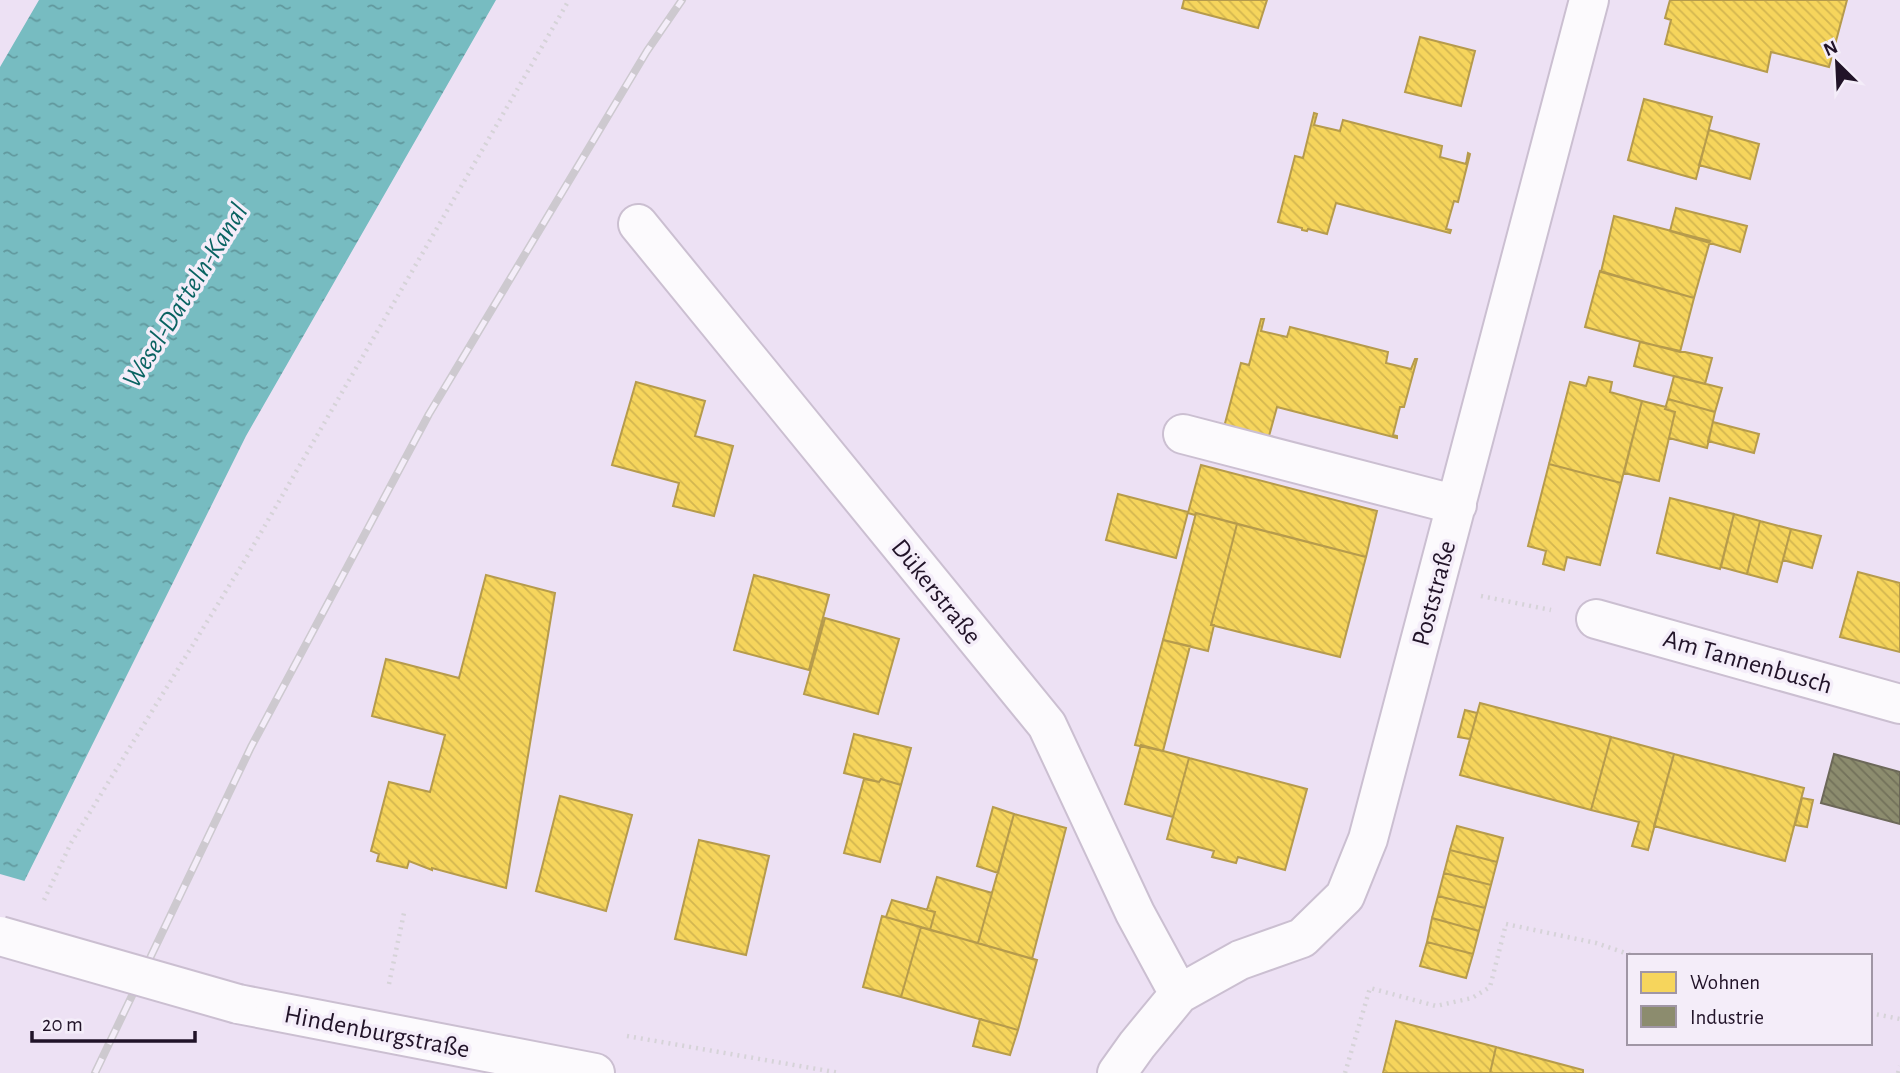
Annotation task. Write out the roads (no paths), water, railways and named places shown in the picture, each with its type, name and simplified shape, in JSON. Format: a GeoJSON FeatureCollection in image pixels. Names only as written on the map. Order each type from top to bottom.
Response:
{"type":"FeatureCollection","features":[{"type":"Feature","properties":{"kind":"street","name":"Poststraße"},"geometry":{"type":"LineString","coordinates":[[1117,1073],[1179,994],[1240,960],[1302,939],[1345,896],[1368,839],[1589,0]]}},
{"type":"Feature","properties":{"kind":"street","name":"Dükerstraße"},"geometry":{"type":"LineString","coordinates":[[638,224],[1047,724],[1135,913],[1179,994]]}},
{"type":"Feature","properties":{"kind":"street"},"geometry":{"type":"LineString","coordinates":[[1183,434],[1457,505]]}},
{"type":"Feature","properties":{"kind":"street","name":"Am Tannenbusch"},"geometry":{"type":"LineString","coordinates":[[1596,619],[1900,704]]}},
{"type":"Feature","properties":{"kind":"street","name":"Hindenburgstraße"},"geometry":{"type":"LineString","coordinates":[[0,936],[238,1004],[595,1073]]}},
{"type":"Feature","properties":{"kind":"water","name":"Wesel-Datteln-Kanal"},"geometry":{"type":"Polygon","coordinates":[[[39,0],[496,0],[246,436],[0,930],[0,67],[39,0]]]}},
{"type":"Feature","properties":{"kind":"railway"},"geometry":{"type":"LineString","coordinates":[[95,1073],[251,747],[429,414],[647,51],[682,0]]}}]}
